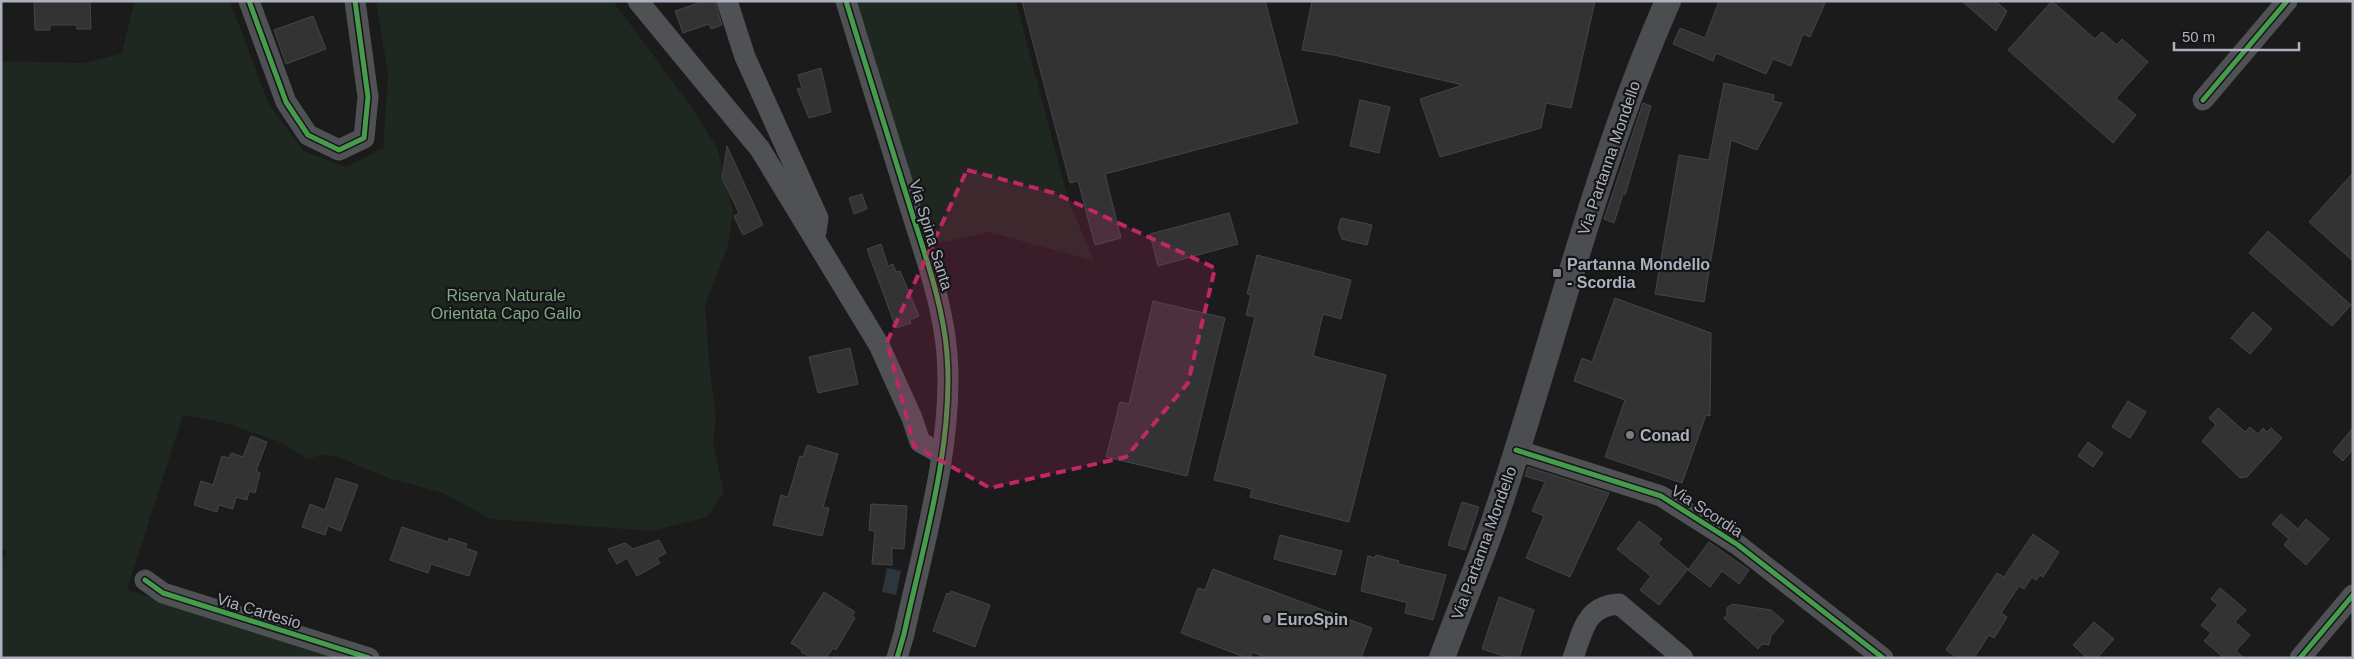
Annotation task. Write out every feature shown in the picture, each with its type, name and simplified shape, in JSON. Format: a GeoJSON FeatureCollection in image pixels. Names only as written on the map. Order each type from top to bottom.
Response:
{"type":"FeatureCollection","features":[{"type":"Feature","properties":{"kind":"main road","name":"Via Partanna Mondello"},"geometry":{"type":"LineString","coordinates":[[1442,658],[1492,528],[1591,205],[1648,47],[1668,1]]}},
{"type":"Feature","properties":{"kind":"street"},"geometry":{"type":"LineString","coordinates":[[249,1],[286,102],[308,136],[339,150],[364,138],[368,97],[355,1]]}},
{"type":"Feature","properties":{"kind":"street"},"geometry":{"type":"LineString","coordinates":[[638,1],[760,149],[879,345],[912,418],[920,442],[941,454]]}},
{"type":"Feature","properties":{"kind":"street"},"geometry":{"type":"LineString","coordinates":[[727,1],[745,57],[818,218],[815,240]]}},
{"type":"Feature","properties":{"kind":"street","name":"Via Spina Santa"},"geometry":{"type":"LineString","coordinates":[[846,1],[928,264],[944,323],[948,384],[946,422],[908,616],[897,658]]}},
{"type":"Feature","properties":{"kind":"street"},"geometry":{"type":"LineString","coordinates":[[2203,100],[2287,1]]}},
{"type":"Feature","properties":{"kind":"street","name":"Via Scordia"},"geometry":{"type":"LineString","coordinates":[[1516,450],[1661,496],[1738,545],[1883,658]]}},
{"type":"Feature","properties":{"kind":"street","name":"Via Cartesio"},"geometry":{"type":"LineString","coordinates":[[145,580],[164,593],[369,658]]}},
{"type":"Feature","properties":{"kind":"street"},"geometry":{"type":"LineString","coordinates":[[2300,658],[2353,595]]}},
{"type":"Feature","properties":{"kind":"street"},"geometry":{"type":"LineString","coordinates":[[1573,658],[1586,621],[1595,611],[1606,605],[1619,604],[1683,658]]}},
{"type":"Feature","properties":{"kind":"highlighted area"},"geometry":{"type":"Polygon","coordinates":[[[967,170],[1054,193],[1215,268],[1188,383],[1126,457],[990,488],[914,446],[887,342],[967,170]]]}},
{"type":"Feature","properties":{"kind":"green space","name":"Riserva Naturale Orientata Capo Gallo"},"geometry":{"type":"Polygon","coordinates":[[[135,1],[230,1],[269,105],[304,151],[347,167],[383,148],[388,74],[376,1],[613,1],[691,106],[717,148],[733,211],[728,246],[705,305],[716,417],[713,443],[724,492],[707,517],[651,531],[491,519],[443,493],[391,479],[338,457],[322,455],[307,459],[280,442],[229,424],[183,415],[127,590],[346,658],[1,658],[1,565],[7,551],[1,548],[1,61],[84,63],[121,54],[135,1]]]}},
{"type":"Feature","properties":{"kind":"green space"},"geometry":{"type":"Polygon","coordinates":[[[854,1],[1016,1],[1068,199],[1094,261],[989,232],[930,245],[854,1]]]}},
{"type":"Feature","properties":{"kind":"shaded area"},"geometry":{"type":"Polygon","coordinates":[[[887,568],[901,571],[896,595],[882,592],[887,568]]]}},
{"type":"Feature","properties":{"kind":"building"},"geometry":{"type":"Polygon","coordinates":[[[34,1],[90,1],[91,29],[77,29],[77,25],[50,25],[50,30],[35,30],[34,1]]]}},
{"type":"Feature","properties":{"kind":"building"},"geometry":{"type":"Polygon","coordinates":[[[704,1],[715,1],[722,25],[711,29],[709,24],[683,33],[675,11],[704,1]]]}},
{"type":"Feature","properties":{"kind":"building"},"geometry":{"type":"Polygon","coordinates":[[[1022,1],[1265,1],[1298,123],[1105,174],[1121,238],[1095,245],[1078,181],[1070,183],[1022,1]]]}},
{"type":"Feature","properties":{"kind":"building"},"geometry":{"type":"Polygon","coordinates":[[[1312,1],[1595,1],[1571,108],[1546,103],[1541,128],[1440,157],[1420,99],[1463,85],[1334,55],[1302,50],[1312,1]]]}},
{"type":"Feature","properties":{"kind":"building"},"geometry":{"type":"Polygon","coordinates":[[[1719,1],[1826,1],[1810,37],[1803,34],[1791,66],[1773,59],[1766,74],[1716,53],[1713,61],[1673,44],[1680,28],[1705,38],[1719,1]]]}},
{"type":"Feature","properties":{"kind":"building"},"geometry":{"type":"Polygon","coordinates":[[[1962,1],[1995,1],[2007,11],[1996,31],[1962,1]]]}},
{"type":"Feature","properties":{"kind":"building"},"geometry":{"type":"Polygon","coordinates":[[[2052,1],[2095,39],[2102,32],[2117,45],[2122,39],[2148,62],[2116,98],[2136,115],[2113,143],[2008,50],[2052,1]]]}},
{"type":"Feature","properties":{"kind":"building"},"geometry":{"type":"Polygon","coordinates":[[[313,16],[326,49],[286,64],[274,30],[313,16]]]}},
{"type":"Feature","properties":{"kind":"building"},"geometry":{"type":"Polygon","coordinates":[[[821,68],[831,112],[809,118],[797,89],[802,88],[798,75],[821,68]]]}},
{"type":"Feature","properties":{"kind":"building"},"geometry":{"type":"Polygon","coordinates":[[[1724,83],[1774,95],[1773,101],[1782,103],[1757,150],[1731,140],[1704,302],[1655,294],[1679,155],[1709,160],[1724,83]]]}},
{"type":"Feature","properties":{"kind":"building"},"geometry":{"type":"Polygon","coordinates":[[[1360,100],[1390,107],[1379,153],[1350,146],[1360,100]]]}},
{"type":"Feature","properties":{"kind":"building"},"geometry":{"type":"Polygon","coordinates":[[[1643,103],[1651,106],[1625,195],[1623,194],[1614,223],[1604,219],[1643,103]]]}},
{"type":"Feature","properties":{"kind":"building"},"geometry":{"type":"Polygon","coordinates":[[[727,146],[763,225],[743,235],[734,216],[739,213],[722,178],[727,146]]]}},
{"type":"Feature","properties":{"kind":"building"},"geometry":{"type":"Polygon","coordinates":[[[2353,173],[2353,261],[2309,222],[2353,173]]]}},
{"type":"Feature","properties":{"kind":"building"},"geometry":{"type":"Polygon","coordinates":[[[862,194],[867,209],[854,214],[849,198],[862,194]]]}},
{"type":"Feature","properties":{"kind":"building"},"geometry":{"type":"Polygon","coordinates":[[[1229,213],[1238,244],[1158,266],[1150,234],[1229,213]]]}},
{"type":"Feature","properties":{"kind":"building"},"geometry":{"type":"Polygon","coordinates":[[[1341,218],[1372,225],[1367,245],[1342,239],[1338,228],[1341,218]]]}},
{"type":"Feature","properties":{"kind":"building"},"geometry":{"type":"Polygon","coordinates":[[[2268,231],[2351,305],[2332,326],[2249,253],[2268,231]]]}},
{"type":"Feature","properties":{"kind":"building"},"geometry":{"type":"Polygon","coordinates":[[[881,244],[888,266],[893,264],[896,272],[900,271],[919,316],[910,320],[911,323],[896,328],[867,249],[881,244]]]}},
{"type":"Feature","properties":{"kind":"building"},"geometry":{"type":"Polygon","coordinates":[[[1257,255],[1351,280],[1341,319],[1323,314],[1313,356],[1386,375],[1349,522],[1250,497],[1252,489],[1214,480],[1255,317],[1246,315],[1251,295],[1247,294],[1257,255]]]}},
{"type":"Feature","properties":{"kind":"building"},"geometry":{"type":"Polygon","coordinates":[[[1615,298],[1711,333],[1710,416],[1706,415],[1682,483],[1605,457],[1625,400],[1574,381],[1582,358],[1592,362],[1615,298]]]}},
{"type":"Feature","properties":{"kind":"building"},"geometry":{"type":"Polygon","coordinates":[[[1153,301],[1225,318],[1187,476],[1106,457],[1120,402],[1129,404],[1153,301]]]}},
{"type":"Feature","properties":{"kind":"building"},"geometry":{"type":"Polygon","coordinates":[[[2253,312],[2272,329],[2250,354],[2231,338],[2253,312]]]}},
{"type":"Feature","properties":{"kind":"building"},"geometry":{"type":"Polygon","coordinates":[[[850,348],[858,384],[818,393],[809,357],[850,348]]]}},
{"type":"Feature","properties":{"kind":"building"},"geometry":{"type":"Polygon","coordinates":[[[2128,401],[2146,412],[2130,438],[2112,427],[2128,401]]]}},
{"type":"Feature","properties":{"kind":"building"},"geometry":{"type":"Polygon","coordinates":[[[2218,408],[2245,432],[2250,427],[2258,434],[2263,428],[2267,432],[2271,428],[2282,438],[2247,477],[2240,478],[2202,441],[2216,425],[2209,418],[2218,408]]]}},
{"type":"Feature","properties":{"kind":"building"},"geometry":{"type":"Polygon","coordinates":[[[2353,428],[2353,449],[2343,461],[2333,452],[2353,428]]]}},
{"type":"Feature","properties":{"kind":"building"},"geometry":{"type":"Polygon","coordinates":[[[251,436],[267,442],[256,471],[260,473],[255,493],[249,491],[247,500],[236,497],[233,509],[219,505],[217,512],[194,505],[201,481],[213,485],[222,456],[229,458],[231,453],[243,457],[251,436]]]}},
{"type":"Feature","properties":{"kind":"building"},"geometry":{"type":"Polygon","coordinates":[[[2088,442],[2103,453],[2093,467],[2078,456],[2088,442]]]}},
{"type":"Feature","properties":{"kind":"building"},"geometry":{"type":"Polygon","coordinates":[[[807,445],[838,454],[823,507],[829,508],[822,536],[773,525],[781,495],[788,497],[800,456],[803,457],[807,445]]]}},
{"type":"Feature","properties":{"kind":"building"},"geometry":{"type":"Polygon","coordinates":[[[1528,467],[1609,493],[1570,577],[1526,558],[1544,516],[1532,511],[1545,482],[1525,476],[1528,467]]]}},
{"type":"Feature","properties":{"kind":"building"},"geometry":{"type":"Polygon","coordinates":[[[336,478],[358,485],[341,531],[328,526],[325,535],[302,527],[310,504],[325,510],[336,478]]]}},
{"type":"Feature","properties":{"kind":"building"},"geometry":{"type":"Polygon","coordinates":[[[1462,502],[1479,507],[1465,550],[1448,545],[1462,502]]]}},
{"type":"Feature","properties":{"kind":"building"},"geometry":{"type":"Polygon","coordinates":[[[871,504],[907,506],[904,549],[892,548],[892,565],[872,564],[875,531],[869,530],[871,504]]]}},
{"type":"Feature","properties":{"kind":"building"},"geometry":{"type":"Polygon","coordinates":[[[2281,514],[2298,529],[2306,519],[2329,539],[2306,565],[2284,545],[2289,539],[2272,524],[2281,514]]]}},
{"type":"Feature","properties":{"kind":"building"},"geometry":{"type":"Polygon","coordinates":[[[1639,521],[1662,539],[1658,544],[1688,569],[1659,605],[1640,590],[1651,576],[1617,549],[1639,521]]]}},
{"type":"Feature","properties":{"kind":"building"},"geometry":{"type":"Polygon","coordinates":[[[402,527],[448,542],[449,538],[467,544],[465,548],[477,552],[469,576],[431,564],[428,573],[390,560],[402,527]]]}},
{"type":"Feature","properties":{"kind":"building"},"geometry":{"type":"Polygon","coordinates":[[[2033,534],[2059,552],[2043,577],[2040,575],[2036,580],[2032,577],[2024,589],[2019,586],[2001,613],[2007,617],[1994,638],[1989,635],[1974,658],[1958,658],[1946,650],[1997,573],[2004,577],[2033,534]]]}},
{"type":"Feature","properties":{"kind":"building"},"geometry":{"type":"Polygon","coordinates":[[[1280,535],[1342,551],[1335,575],[1274,559],[1280,535]]]}},
{"type":"Feature","properties":{"kind":"building"},"geometry":{"type":"Polygon","coordinates":[[[659,540],[666,553],[657,558],[660,563],[637,576],[627,558],[617,564],[608,549],[625,543],[633,549],[659,540]]]}},
{"type":"Feature","properties":{"kind":"building"},"geometry":{"type":"Polygon","coordinates":[[[1709,542],[1749,570],[1739,584],[1722,571],[1710,587],[1688,570],[1709,542]]]}},
{"type":"Feature","properties":{"kind":"building"},"geometry":{"type":"Polygon","coordinates":[[[1376,555],[1399,561],[1398,564],[1446,575],[1433,620],[1405,613],[1407,603],[1405,602],[1361,591],[1368,556],[1375,558],[1376,555]]]}},
{"type":"Feature","properties":{"kind":"building","name":"EuroSpin"},"geometry":{"type":"Polygon","coordinates":[[[1213,569],[1372,628],[1361,658],[1268,658],[1252,652],[1250,658],[1247,658],[1181,633],[1198,588],[1205,590],[1213,569]]]}},
{"type":"Feature","properties":{"kind":"building"},"geometry":{"type":"Polygon","coordinates":[[[2220,588],[2246,610],[2235,622],[2250,635],[2236,651],[2244,658],[2224,658],[2204,641],[2211,633],[2201,625],[2218,605],[2211,599],[2220,588]]]}},
{"type":"Feature","properties":{"kind":"building"},"geometry":{"type":"Polygon","coordinates":[[[951,591],[990,605],[975,647],[933,631],[947,593],[950,594],[951,591]]]}},
{"type":"Feature","properties":{"kind":"building"},"geometry":{"type":"Polygon","coordinates":[[[824,592],[855,612],[852,616],[855,618],[836,650],[833,648],[826,658],[813,658],[801,652],[802,650],[791,643],[824,592]]]}},
{"type":"Feature","properties":{"kind":"building"},"geometry":{"type":"Polygon","coordinates":[[[1499,597],[1534,610],[1519,658],[1510,658],[1482,649],[1499,597]]]}},
{"type":"Feature","properties":{"kind":"building"},"geometry":{"type":"Polygon","coordinates":[[[1732,604],[1771,610],[1784,621],[1771,636],[1769,645],[1762,644],[1758,649],[1724,618],[1727,615],[1727,608],[1732,604]]]}},
{"type":"Feature","properties":{"kind":"building"},"geometry":{"type":"Polygon","coordinates":[[[2094,622],[2114,639],[2097,658],[2087,658],[2073,645],[2094,622]]]}},
{"type":"Feature","properties":{"kind":"cycle path"},"geometry":{"type":"LineString","coordinates":[[249,1],[286,102],[308,135],[339,150],[364,138],[368,97],[355,1]]}},
{"type":"Feature","properties":{"kind":"cycle path"},"geometry":{"type":"LineString","coordinates":[[846,1],[933,280],[942,317],[947,354],[948,388],[941,459],[928,530],[897,658]]}},
{"type":"Feature","properties":{"kind":"cycle path"},"geometry":{"type":"LineString","coordinates":[[2203,100],[2287,1]]}},
{"type":"Feature","properties":{"kind":"cycle path"},"geometry":{"type":"LineString","coordinates":[[1516,450],[1661,496],[1738,545],[1883,658]]}},
{"type":"Feature","properties":{"kind":"cycle path"},"geometry":{"type":"LineString","coordinates":[[145,580],[163,593],[369,658]]}},
{"type":"Feature","properties":{"kind":"cycle path"},"geometry":{"type":"LineString","coordinates":[[2300,658],[2353,595]]}},
{"type":"Feature","properties":{"kind":"place","name":"Partanna Mondello - Scordia"},"geometry":{"type":"Point","coordinates":[1557,273]}},
{"type":"Feature","properties":{"kind":"place","name":"Conad"},"geometry":{"type":"Point","coordinates":[1630,435]}},
{"type":"Feature","properties":{"kind":"place","name":"EuroSpin"},"geometry":{"type":"Point","coordinates":[1267,619]}}]}
